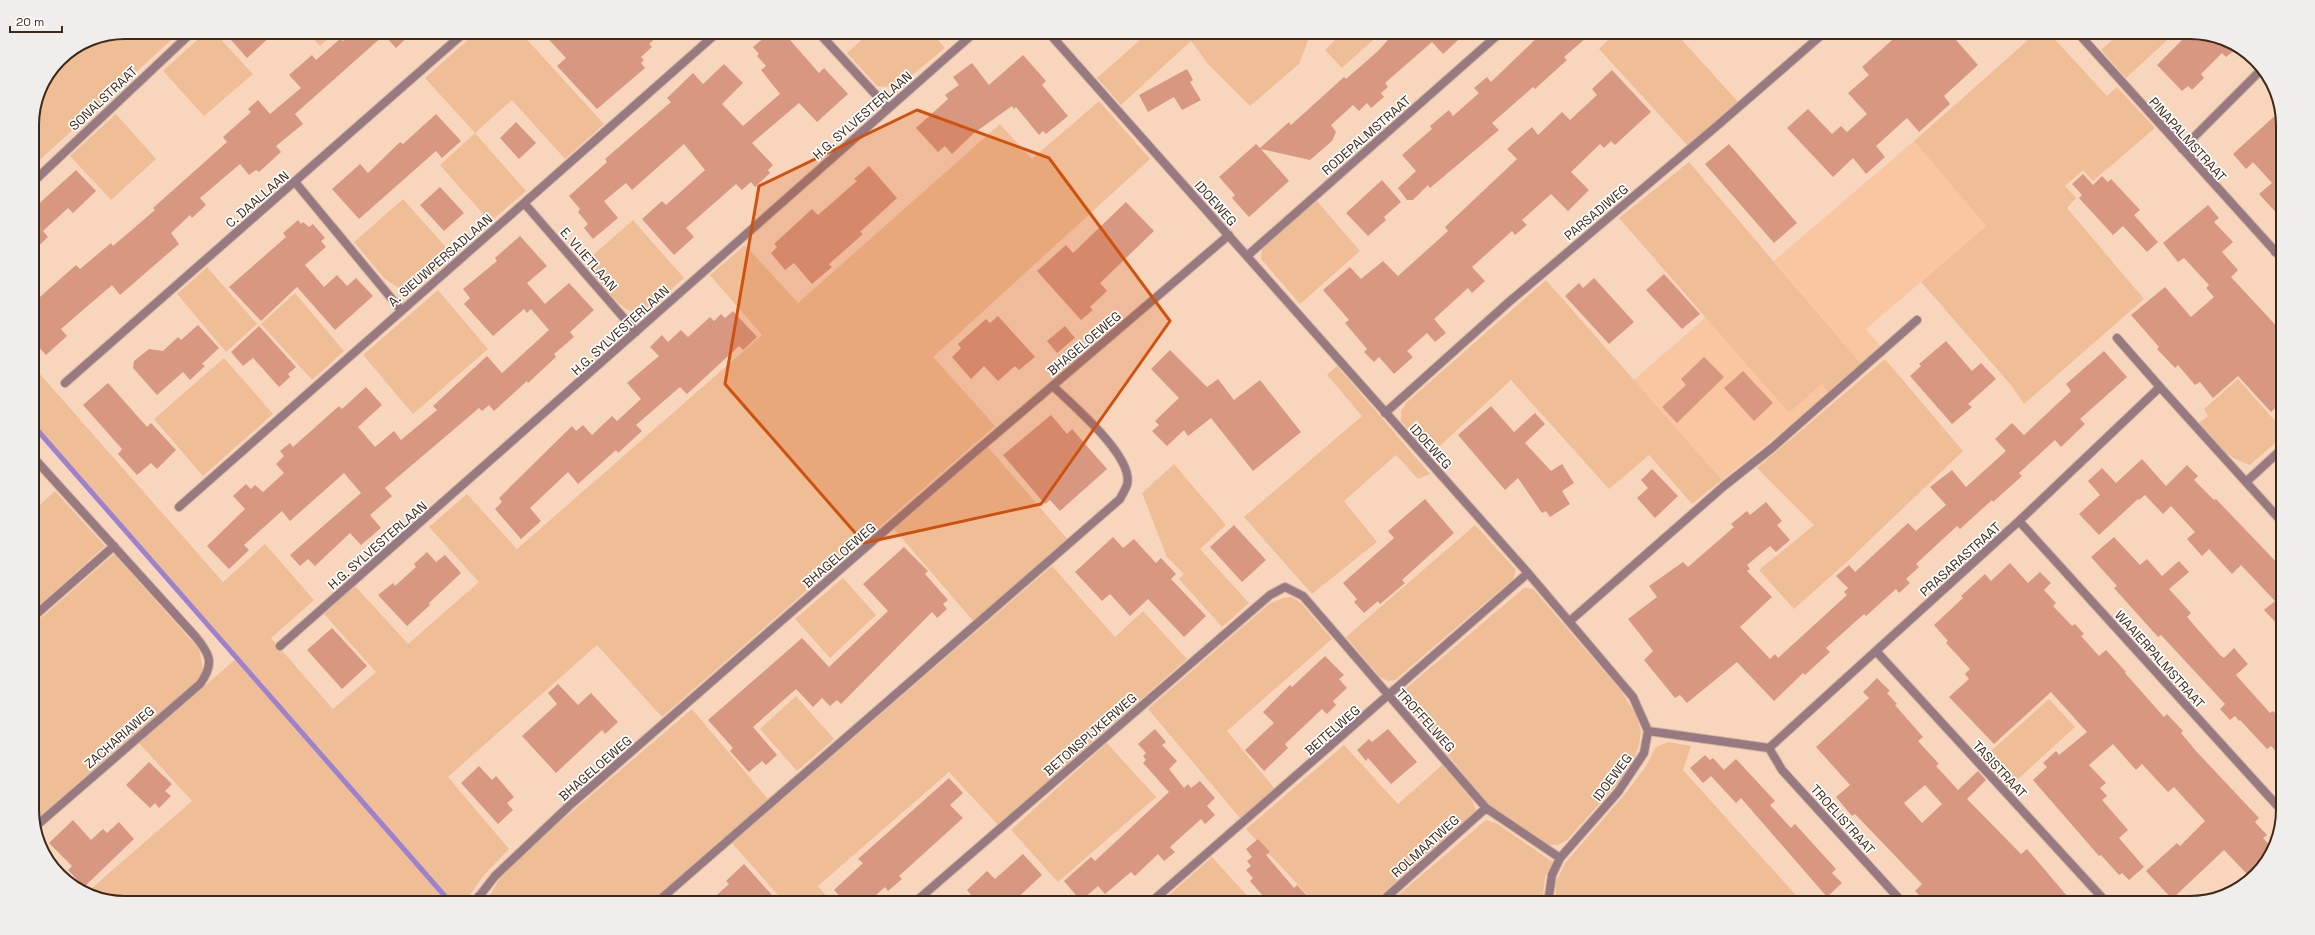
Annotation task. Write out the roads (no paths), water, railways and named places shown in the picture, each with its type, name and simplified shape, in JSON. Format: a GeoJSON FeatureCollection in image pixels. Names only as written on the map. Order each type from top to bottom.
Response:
{"type":"FeatureCollection","features":[{"type":"Feature","properties":{"kind":"street","name":"SONALSTRAAT"},"geometry":{"type":"LineString","coordinates":[[39,176],[185,39]]}},
{"type":"Feature","properties":{"kind":"street","name":"C. DAALLAAN"},"geometry":{"type":"LineString","coordinates":[[65,383],[457,39]]}},
{"type":"Feature","properties":{"kind":"street","name":"A. SIEUWPERSADLAAN"},"geometry":{"type":"LineString","coordinates":[[179,507],[710,39]]}},
{"type":"Feature","properties":{"kind":"street"},"geometry":{"type":"LineString","coordinates":[[824,39],[888,108]]}},
{"type":"Feature","properties":{"kind":"street","name":"H.G. SYLVESTERLAAN"},"geometry":{"type":"LineString","coordinates":[[280,646],[967,39]]}},
{"type":"Feature","properties":{"kind":"street","name":"IDOEWEG"},"geometry":{"type":"LineString","coordinates":[[1054,39],[1570,620],[1633,697],[1648,731],[1644,753],[1632,774],[1560,858],[1552,875],[1549,896]]}},
{"type":"Feature","properties":{"kind":"street","name":"RODEPALMSTRAAT"},"geometry":{"type":"LineString","coordinates":[[1247,256],[1492,39]]}},
{"type":"Feature","properties":{"kind":"street","name":"PARSADIWEG"},"geometry":{"type":"LineString","coordinates":[[1386,414],[1510,301],[1817,39]]}},
{"type":"Feature","properties":{"kind":"street","name":"PINAPALMSTRAAT"},"geometry":{"type":"LineString","coordinates":[[2083,39],[2275,252]]}},
{"type":"Feature","properties":{"kind":"street"},"geometry":{"type":"LineString","coordinates":[[2182,149],[2258,73]]}},
{"type":"Feature","properties":{"kind":"street"},"geometry":{"type":"LineString","coordinates":[[294,182],[401,310]]}},
{"type":"Feature","properties":{"kind":"street","name":"E. VLIETLAAN"},"geometry":{"type":"LineString","coordinates":[[524,203],[636,332]]}},
{"type":"Feature","properties":{"kind":"street","name":"BHAGELOEWEG"},"geometry":{"type":"LineString","coordinates":[[482,896],[500,871],[569,806],[1229,235]]}},
{"type":"Feature","properties":{"kind":"street"},"geometry":{"type":"LineString","coordinates":[[1570,620],[1718,491],[1772,448],[1917,320]]}},
{"type":"Feature","properties":{"kind":"street"},"geometry":{"type":"LineString","coordinates":[[2117,338],[2276,514]]}},
{"type":"Feature","properties":{"kind":"street"},"geometry":{"type":"LineString","coordinates":[[664,896],[1120,499],[1127,484],[1123,462],[1109,441],[1053,386]]}},
{"type":"Feature","properties":{"kind":"street","name":"PRASARASTRAAT"},"geometry":{"type":"LineString","coordinates":[[1769,748],[2019,521],[2160,387]]}},
{"type":"Feature","properties":{"kind":"street"},"geometry":{"type":"LineString","coordinates":[[2246,482],[2276,454]]}},
{"type":"Feature","properties":{"kind":"street"},"geometry":{"type":"LineString","coordinates":[[39,464],[114,546],[39,612]]}},
{"type":"Feature","properties":{"kind":"street","name":"WAAIERPALMSTRAAT"},"geometry":{"type":"LineString","coordinates":[[2019,521],[2276,804]]}},
{"type":"Feature","properties":{"kind":"street","name":"ZACHARIAWEG"},"geometry":{"type":"LineString","coordinates":[[40,822],[200,684],[206,675],[210,661],[206,649],[114,546]]}},
{"type":"Feature","properties":{"kind":"street","name":"BEITELWEG"},"geometry":{"type":"LineString","coordinates":[[1158,896],[1528,574]]}},
{"type":"Feature","properties":{"kind":"street","name":"TROFFELWEG"},"geometry":{"type":"LineString","coordinates":[[1285,586],[1303,596],[1388,696],[1473,790],[1486,808],[1560,858]]}},
{"type":"Feature","properties":{"kind":"street","name":"BETONSPIJKERWEG"},"geometry":{"type":"LineString","coordinates":[[922,896],[1270,595],[1285,586]]}},
{"type":"Feature","properties":{"kind":"street","name":"TASISTRAAT"},"geometry":{"type":"LineString","coordinates":[[1876,651],[2101,896]]}},
{"type":"Feature","properties":{"kind":"street"},"geometry":{"type":"LineString","coordinates":[[1648,731],[1769,748]]}},
{"type":"Feature","properties":{"kind":"street","name":"TROELISTRAAT"},"geometry":{"type":"LineString","coordinates":[[1769,748],[1782,770],[1897,896]]}},
{"type":"Feature","properties":{"kind":"street","name":"ROLMAATWEG"},"geometry":{"type":"LineString","coordinates":[[1388,896],[1486,808]]}},
{"type":"Feature","properties":{"kind":"waterway"},"geometry":{"type":"LineString","coordinates":[[39,432],[445,896]]}}]}
